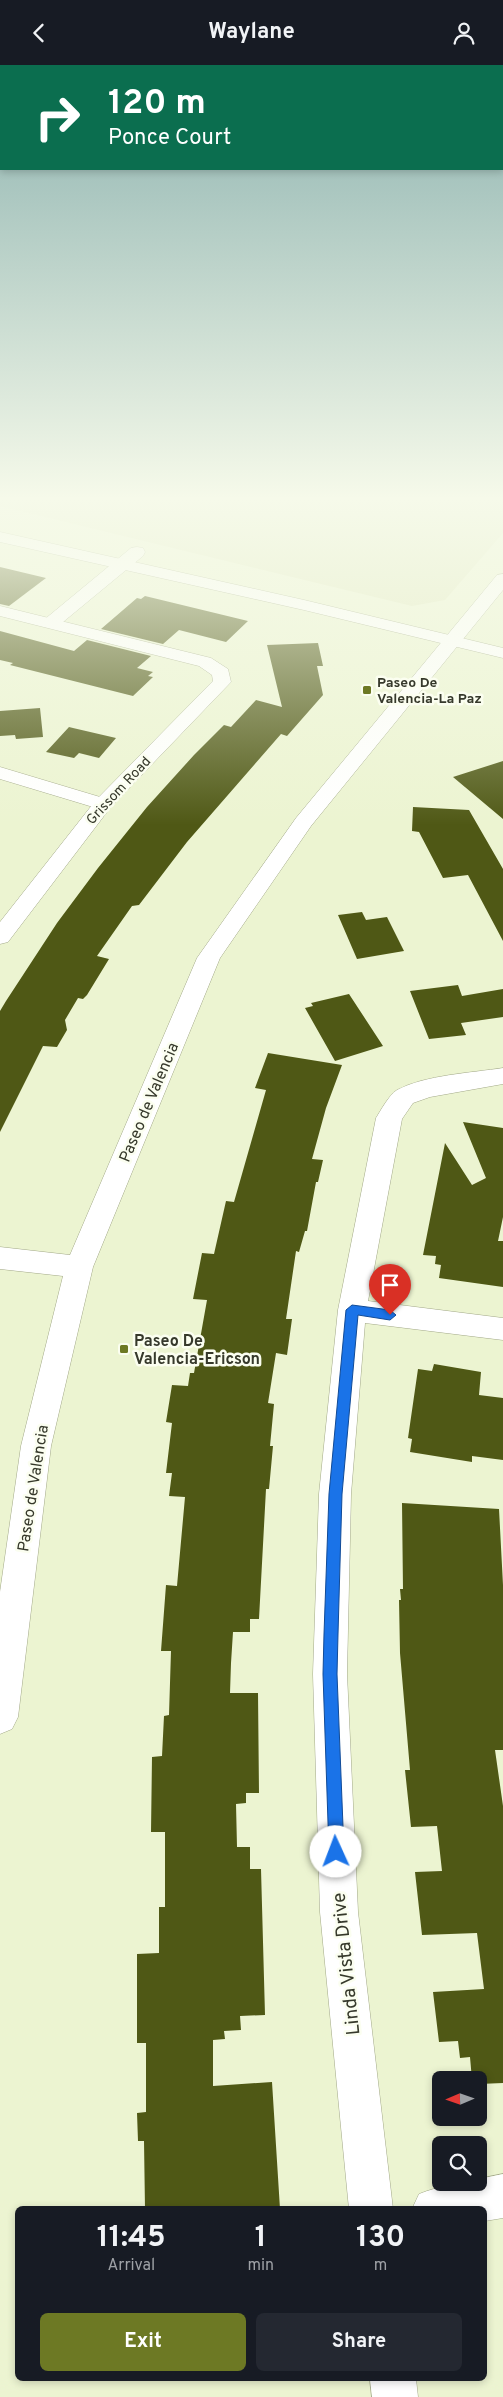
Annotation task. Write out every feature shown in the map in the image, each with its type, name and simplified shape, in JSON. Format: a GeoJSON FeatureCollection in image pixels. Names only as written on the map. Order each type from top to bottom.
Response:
{"type":"FeatureCollection","features":[{"type":"Feature","properties":{"kind":"main road"},"geometry":{"type":"LineString","coordinates":[[0,611],[51,623],[70,608]]}},
{"type":"Feature","properties":{"kind":"main road"},"geometry":{"type":"LineString","coordinates":[[319,608],[459,634],[503,637]]}},
{"type":"Feature","properties":{"kind":"main road"},"geometry":{"type":"LineString","coordinates":[[356,608],[459,634],[503,653]]}},
{"type":"Feature","properties":{"kind":"main road","name":"Paseo de Valencia"},"geometry":{"type":"LineString","coordinates":[[0,1717],[36,1446],[79,1267],[209,957],[303,822],[480,608]]}},
{"type":"Feature","properties":{"kind":"main road","name":"Grissom Road"},"geometry":{"type":"LineString","coordinates":[[0,937],[103,803],[222,682],[221,673],[205,662],[51,623]]}},
{"type":"Feature","properties":{"kind":"main road"},"geometry":{"type":"LineString","coordinates":[[0,773],[103,803]]}},
{"type":"Feature","properties":{"kind":"main road","name":"Linda Vista Drive"},"geometry":{"type":"LineString","coordinates":[[371,2206],[339,1911],[330,1674],[335,1494],[352,1310],[389,1118],[404,1097],[426,1089],[503,1076]]}},
{"type":"Feature","properties":{"kind":"main road"},"geometry":{"type":"LineString","coordinates":[[0,1258],[79,1267]]}},
{"type":"Feature","properties":{"kind":"main road"},"geometry":{"type":"LineString","coordinates":[[352,1310],[503,1329]]}},
{"type":"Feature","properties":{"kind":"main road"},"geometry":{"type":"LineString","coordinates":[[451,2206],[503,2197]]}},
{"type":"Feature","properties":{"kind":"main road"},"geometry":{"type":"LineString","coordinates":[[393,2381],[395,2397]]}},
{"type":"Feature","properties":{"kind":"building"},"geometry":{"type":"Polygon","coordinates":[[[126,608],[194,608],[248,621],[226,642],[179,630],[163,644],[101,629],[126,608]]]}},
{"type":"Feature","properties":{"kind":"building"},"geometry":{"type":"Polygon","coordinates":[[[0,631],[74,651],[87,640],[151,656],[137,668],[153,672],[148,676],[153,677],[133,696],[10,665],[13,663],[0,660],[0,631]]]}},
{"type":"Feature","properties":{"kind":"building"},"geometry":{"type":"Polygon","coordinates":[[[318,643],[323,666],[317,666],[323,695],[287,736],[281,734],[187,842],[139,905],[132,906],[97,956],[109,959],[87,995],[83,999],[78,998],[65,1020],[67,1030],[57,1047],[43,1046],[0,1132],[0,1011],[6,1001],[57,923],[98,868],[147,807],[194,755],[224,725],[231,727],[256,700],[282,707],[267,645],[318,643]]]}},
{"type":"Feature","properties":{"kind":"building"},"geometry":{"type":"Polygon","coordinates":[[[40,708],[43,737],[16,739],[15,735],[0,736],[0,711],[40,708]]]}},
{"type":"Feature","properties":{"kind":"building"},"geometry":{"type":"Polygon","coordinates":[[[69,727],[116,738],[99,758],[79,753],[74,758],[46,752],[69,727]]]}},
{"type":"Feature","properties":{"kind":"building"},"geometry":{"type":"Polygon","coordinates":[[[503,761],[503,819],[453,777],[503,761]]]}},
{"type":"Feature","properties":{"kind":"building"},"geometry":{"type":"Polygon","coordinates":[[[413,807],[469,810],[503,869],[503,941],[468,875],[443,878],[419,832],[412,831],[413,807]]]}},
{"type":"Feature","properties":{"kind":"building"},"geometry":{"type":"Polygon","coordinates":[[[362,912],[366,920],[387,917],[404,951],[357,959],[338,915],[362,912]]]}},
{"type":"Feature","properties":{"kind":"building"},"geometry":{"type":"Polygon","coordinates":[[[458,985],[462,996],[503,989],[503,1017],[461,1023],[466,1035],[429,1039],[410,991],[458,985]]]}},
{"type":"Feature","properties":{"kind":"building"},"geometry":{"type":"Polygon","coordinates":[[[349,994],[383,1046],[335,1061],[305,1008],[313,1006],[311,1003],[349,994]]]}},
{"type":"Feature","properties":{"kind":"building"},"geometry":{"type":"Polygon","coordinates":[[[268,1053],[342,1065],[326,1108],[312,1159],[323,1160],[318,1182],[316,1182],[307,1231],[305,1231],[299,1252],[296,1251],[286,1319],[292,1319],[287,1355],[276,1353],[268,1403],[274,1404],[270,1446],[273,1446],[269,1489],[266,1489],[259,1619],[250,1619],[250,1632],[233,1632],[231,1663],[230,1693],[258,1693],[259,1793],[246,1793],[246,1803],[236,1804],[237,1847],[250,1847],[250,1869],[261,1869],[265,2015],[240,2016],[241,2030],[224,2031],[225,2039],[213,2040],[213,2086],[272,2082],[280,2206],[145,2206],[144,2141],[138,2141],[137,2113],[146,2112],[146,2043],[137,2043],[137,1954],[159,1953],[159,1907],[165,1907],[165,1832],[151,1832],[152,1757],[162,1756],[164,1716],[169,1715],[171,1651],[161,1651],[166,1585],[177,1586],[185,1497],[169,1496],[172,1473],[166,1473],[172,1423],[166,1422],[172,1385],[188,1386],[190,1373],[194,1373],[207,1300],[193,1299],[202,1253],[214,1254],[226,1201],[234,1202],[266,1090],[255,1088],[268,1053]]]}},
{"type":"Feature","properties":{"kind":"building"},"geometry":{"type":"Polygon","coordinates":[[[463,1122],[503,1128],[503,1217],[498,1241],[503,1241],[503,1287],[439,1278],[441,1265],[435,1264],[436,1256],[423,1255],[445,1143],[472,1185],[486,1178],[463,1122]]]}},
{"type":"Feature","properties":{"kind":"building"},"geometry":{"type":"Polygon","coordinates":[[[434,1364],[481,1372],[479,1395],[503,1398],[503,1460],[472,1456],[472,1462],[410,1452],[412,1439],[408,1438],[418,1369],[432,1371],[434,1364]]]}},
{"type":"Feature","properties":{"kind":"building"},"geometry":{"type":"Polygon","coordinates":[[[402,1503],[499,1509],[503,1585],[503,1750],[495,1750],[503,1806],[503,2083],[488,2084],[488,2071],[471,2071],[470,2057],[460,2058],[458,2041],[439,2042],[433,1992],[484,1989],[477,1933],[422,1935],[415,1872],[442,1871],[437,1826],[411,1827],[405,1770],[410,1770],[400,1653],[399,1600],[401,1600],[400,1589],[403,1589],[402,1503]]]}},
{"type":"Feature","properties":{"kind":"place","name":"Paseo De Valencia-La Paz"},"geometry":{"type":"Point","coordinates":[367,690]}},
{"type":"Feature","properties":{"kind":"place","name":"Paseo De Valencia-Ericson"},"geometry":{"type":"Point","coordinates":[124,1349]}},
{"type":"Feature","properties":{"kind":"route"},"geometry":{"type":"LineString","coordinates":[[336,1852],[330,1674],[335,1494],[352,1310],[390,1315]]}}]}
